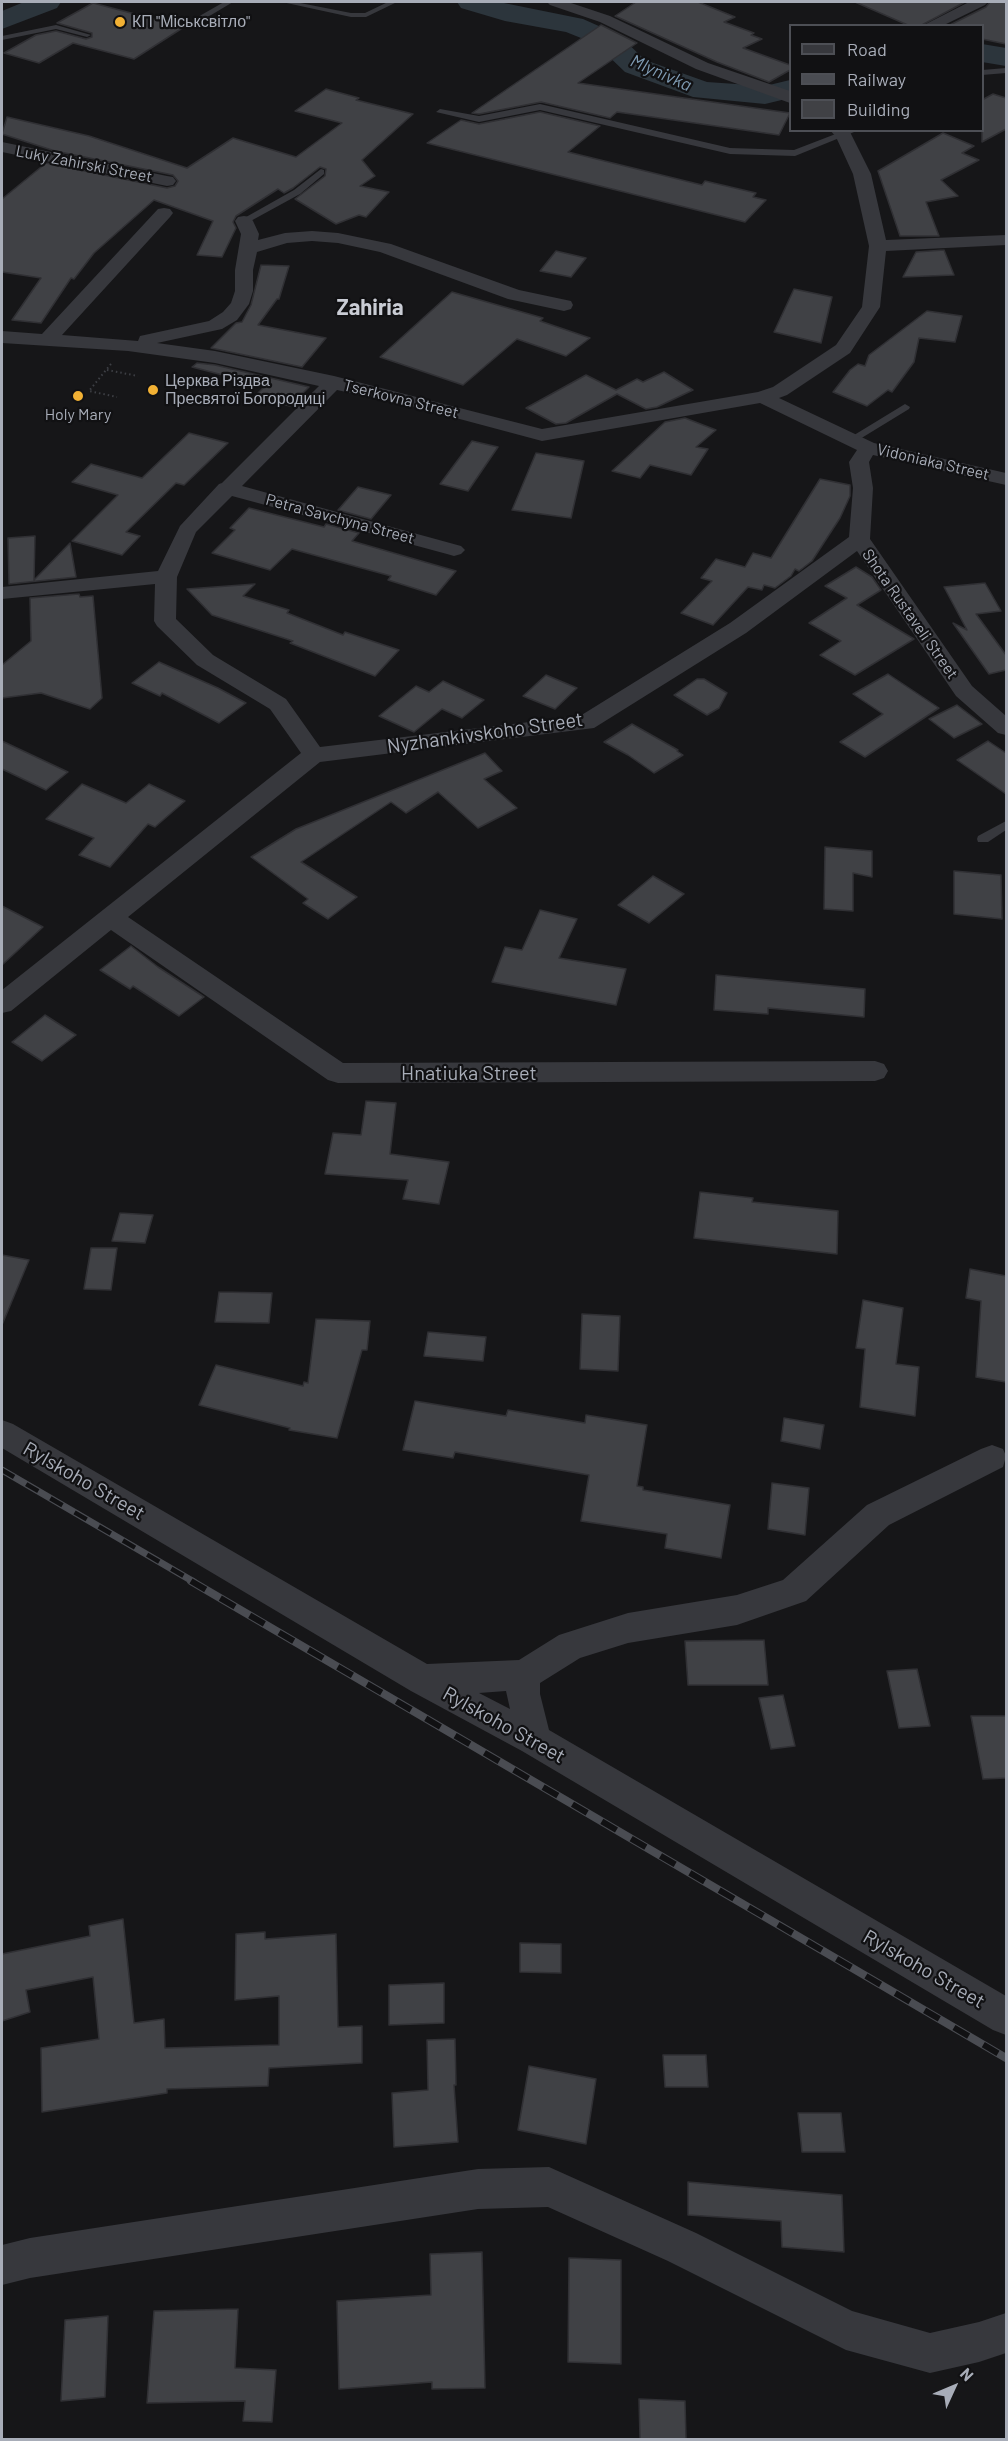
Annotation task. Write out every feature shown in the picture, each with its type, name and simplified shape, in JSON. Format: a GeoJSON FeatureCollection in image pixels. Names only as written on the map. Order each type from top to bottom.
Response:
{"type":"FeatureCollection","features":[{"type":"Feature","properties":{"kind":"street"},"geometry":{"type":"LineString","coordinates":[[555,2],[605,19],[702,66],[787,96]]}},
{"type":"Feature","properties":{"kind":"street"},"geometry":{"type":"LineString","coordinates":[[933,24],[980,2]]}},
{"type":"Feature","properties":{"kind":"street","name":"Tserkovna Street"},"geometry":{"type":"LineString","coordinates":[[2,337],[124,344],[215,357],[334,382],[542,435],[762,397],[780,391],[843,349],[871,307],[878,246],[862,174],[845,132]]}},
{"type":"Feature","properties":{"kind":"street","name":"Luky Zahirski Street"},"geometry":{"type":"LineString","coordinates":[[2,147],[167,181]]}},
{"type":"Feature","properties":{"kind":"street"},"geometry":{"type":"LineString","coordinates":[[46,341],[164,213]]}},
{"type":"Feature","properties":{"kind":"street"},"geometry":{"type":"LineString","coordinates":[[124,344],[215,326],[230,316],[240,304],[244,291],[244,270],[250,234],[244,221]]}},
{"type":"Feature","properties":{"kind":"street"},"geometry":{"type":"LineString","coordinates":[[249,249],[285,238],[312,236],[338,238],[412,256],[466,279],[514,295],[564,304]]}},
{"type":"Feature","properties":{"kind":"street"},"geometry":{"type":"LineString","coordinates":[[878,246],[1006,240]]}},
{"type":"Feature","properties":{"kind":"street"},"geometry":{"type":"LineString","coordinates":[[2,1004],[314,755],[278,704],[205,660],[165,621],[166,578],[186,530],[334,382]]}},
{"type":"Feature","properties":{"kind":"street","name":"Vidoniaka Street"},"geometry":{"type":"LineString","coordinates":[[762,397],[860,444],[1006,479]]}},
{"type":"Feature","properties":{"kind":"street","name":"Shota Rustaveli Street"},"geometry":{"type":"LineString","coordinates":[[860,444],[859,462],[863,489],[859,539],[964,691],[1006,728]]}},
{"type":"Feature","properties":{"kind":"street","name":"Petra Savchyna Street"},"geometry":{"type":"LineString","coordinates":[[226,488],[454,550]]}},
{"type":"Feature","properties":{"kind":"street","name":"Nyzhankivskoho Street"},"geometry":{"type":"LineString","coordinates":[[314,755],[586,723],[738,628],[859,539]]}},
{"type":"Feature","properties":{"kind":"street"},"geometry":{"type":"LineString","coordinates":[[2,593],[166,578]]}},
{"type":"Feature","properties":{"kind":"street","name":"Hnatiuka Street"},"geometry":{"type":"LineString","coordinates":[[112,918],[338,1073],[875,1071]]}},
{"type":"Feature","properties":{"kind":"street","name":"Rylskoho Street"},"geometry":{"type":"LineString","coordinates":[[2,1433],[423,1680],[534,1740],[1006,2017]]}},
{"type":"Feature","properties":{"kind":"street"},"geometry":{"type":"LineString","coordinates":[[423,1680],[524,1675],[571,1646],[628,1628],[737,1610],[794,1591],[878,1515],[992,1458]]}},
{"type":"Feature","properties":{"kind":"street"},"geometry":{"type":"LineString","coordinates":[[524,1675],[524,1694],[534,1740]]}},
{"type":"Feature","properties":{"kind":"street"},"geometry":{"type":"LineString","coordinates":[[2,2265],[30,2258],[478,2189],[549,2187],[682,2247],[846,2330],[930,2353],[979,2342],[1006,2333]]}},
{"type":"Feature","properties":{"kind":"lane"},"geometry":{"type":"LineString","coordinates":[[193,22],[230,2]]}},
{"type":"Feature","properties":{"kind":"lane"},"geometry":{"type":"LineString","coordinates":[[286,2],[351,15],[366,15],[393,2]]}},
{"type":"Feature","properties":{"kind":"lane"},"geometry":{"type":"LineString","coordinates":[[2,38],[56,27],[87,35]]}},
{"type":"Feature","properties":{"kind":"lane"},"geometry":{"type":"LineString","coordinates":[[984,73],[1006,70]]}},
{"type":"Feature","properties":{"kind":"lane"},"geometry":{"type":"LineString","coordinates":[[440,112],[479,118],[540,107],[730,150],[795,153],[845,132]]}},
{"type":"Feature","properties":{"kind":"lane"},"geometry":{"type":"LineString","coordinates":[[244,221],[297,192],[321,172]]}},
{"type":"Feature","properties":{"kind":"lane"},"geometry":{"type":"LineString","coordinates":[[860,444],[905,407]]}},
{"type":"Feature","properties":{"kind":"lane"},"geometry":{"type":"LineString","coordinates":[[983,839],[1006,825]]}},
{"type":"Feature","properties":{"kind":"path"},"geometry":{"type":"LineString","coordinates":[[117,397],[89,391],[107,370],[124,344]]}},
{"type":"Feature","properties":{"kind":"path"},"geometry":{"type":"LineString","coordinates":[[107,370],[138,376]]}},
{"type":"Feature","properties":{"kind":"building"},"geometry":{"type":"Polygon","coordinates":[[[636,2],[698,2],[735,17],[724,22],[754,33],[751,35],[762,39],[743,48],[789,65],[789,71],[769,82],[717,62],[615,16],[636,2]]]}},
{"type":"Feature","properties":{"kind":"building"},"geometry":{"type":"Polygon","coordinates":[[[855,2],[965,2],[924,24],[905,24],[855,2]]]}},
{"type":"Feature","properties":{"kind":"building"},"geometry":{"type":"Polygon","coordinates":[[[990,2],[1006,2],[1006,44],[984,39],[984,24],[952,24],[986,7],[990,2]]]}},
{"type":"Feature","properties":{"kind":"building"},"geometry":{"type":"Polygon","coordinates":[[[93,3],[184,27],[134,59],[73,43],[39,63],[4,53],[36,35],[56,31],[86,39],[92,37],[92,33],[57,23],[93,3]]]}},
{"type":"Feature","properties":{"kind":"building"},"geometry":{"type":"Polygon","coordinates":[[[601,25],[637,43],[578,83],[789,113],[789,115],[779,135],[617,112],[610,118],[541,102],[479,114],[472,113],[601,25]]]}},
{"type":"Feature","properties":{"kind":"building"},"geometry":{"type":"Polygon","coordinates":[[[326,89],[359,98],[356,100],[413,114],[362,160],[375,176],[360,186],[389,192],[366,217],[359,215],[336,224],[295,199],[325,176],[326,169],[320,167],[293,188],[284,193],[278,189],[236,216],[233,222],[236,228],[222,257],[197,255],[213,221],[154,200],[94,253],[74,279],[71,278],[41,323],[12,320],[41,278],[2,272],[2,199],[46,163],[167,188],[175,186],[178,181],[173,175],[55,151],[2,134],[7,117],[89,136],[187,168],[233,138],[296,157],[342,123],[295,111],[326,89]]]}},
{"type":"Feature","properties":{"kind":"building"},"geometry":{"type":"Polygon","coordinates":[[[993,94],[1006,98],[1006,129],[982,142],[982,132],[984,132],[984,99],[993,94]]]}},
{"type":"Feature","properties":{"kind":"building"},"geometry":{"type":"Polygon","coordinates":[[[540,112],[600,126],[568,152],[702,185],[705,181],[756,193],[753,197],[766,200],[745,222],[427,143],[461,120],[479,124],[540,112]]]}},
{"type":"Feature","properties":{"kind":"building"},"geometry":{"type":"Polygon","coordinates":[[[943,133],[974,146],[962,153],[979,160],[941,180],[958,196],[926,202],[939,236],[900,236],[878,171],[943,133]]]}},
{"type":"Feature","properties":{"kind":"building"},"geometry":{"type":"Polygon","coordinates":[[[944,250],[954,275],[903,277],[916,252],[944,250]]]}},
{"type":"Feature","properties":{"kind":"building"},"geometry":{"type":"Polygon","coordinates":[[[556,251],[586,258],[571,277],[540,271],[556,251]]]}},
{"type":"Feature","properties":{"kind":"building"},"geometry":{"type":"Polygon","coordinates":[[[261,265],[289,266],[279,299],[258,325],[326,338],[302,367],[211,348],[236,323],[242,322],[251,305],[261,265]]]}},
{"type":"Feature","properties":{"kind":"building"},"geometry":{"type":"Polygon","coordinates":[[[794,289],[832,297],[821,343],[774,332],[794,289]]]}},
{"type":"Feature","properties":{"kind":"building"},"geometry":{"type":"Polygon","coordinates":[[[452,292],[543,318],[540,321],[590,338],[566,356],[517,339],[463,385],[380,357],[452,292]]]}},
{"type":"Feature","properties":{"kind":"building"},"geometry":{"type":"Polygon","coordinates":[[[927,311],[962,316],[955,342],[919,338],[914,362],[892,392],[888,390],[867,406],[833,392],[850,370],[858,364],[865,366],[869,355],[927,311]]]}},
{"type":"Feature","properties":{"kind":"building"},"geometry":{"type":"Polygon","coordinates":[[[197,363],[215,365],[309,387],[290,406],[254,397],[265,386],[192,367],[197,363]]]}},
{"type":"Feature","properties":{"kind":"building"},"geometry":{"type":"Polygon","coordinates":[[[664,372],[693,390],[657,407],[646,409],[617,394],[566,423],[556,424],[526,408],[586,375],[616,390],[637,379],[643,382],[664,372]]]}},
{"type":"Feature","properties":{"kind":"building"},"geometry":{"type":"Polygon","coordinates":[[[685,418],[716,430],[696,447],[708,449],[691,475],[650,465],[640,478],[612,471],[665,422],[685,418]]]}},
{"type":"Feature","properties":{"kind":"building"},"geometry":{"type":"Polygon","coordinates":[[[189,433],[228,443],[184,485],[176,483],[126,532],[140,536],[122,555],[72,541],[118,495],[72,482],[91,464],[142,478],[189,433]]]}},
{"type":"Feature","properties":{"kind":"building"},"geometry":{"type":"Polygon","coordinates":[[[472,441],[498,447],[468,491],[440,484],[472,441]]]}},
{"type":"Feature","properties":{"kind":"building"},"geometry":{"type":"Polygon","coordinates":[[[536,453],[584,461],[571,518],[512,510],[536,453]]]}},
{"type":"Feature","properties":{"kind":"building"},"geometry":{"type":"Polygon","coordinates":[[[820,479],[850,485],[850,496],[840,518],[812,561],[799,571],[795,569],[791,576],[775,588],[764,585],[762,590],[748,587],[713,625],[681,613],[712,581],[701,578],[716,559],[745,567],[753,553],[771,558],[820,479]]]}},
{"type":"Feature","properties":{"kind":"building"},"geometry":{"type":"Polygon","coordinates":[[[358,487],[391,495],[371,519],[338,510],[358,487]]]}},
{"type":"Feature","properties":{"kind":"building"},"geometry":{"type":"Polygon","coordinates":[[[249,508],[324,527],[326,524],[359,533],[352,541],[456,571],[436,595],[388,580],[391,576],[292,549],[270,570],[212,553],[235,530],[230,528],[249,508]]]}},
{"type":"Feature","properties":{"kind":"building"},"geometry":{"type":"Polygon","coordinates":[[[35,536],[34,580],[70,543],[76,577],[9,584],[8,538],[35,536]]]}},
{"type":"Feature","properties":{"kind":"building"},"geometry":{"type":"Polygon","coordinates":[[[856,567],[872,577],[881,590],[857,605],[914,639],[855,675],[820,655],[841,641],[809,623],[847,598],[825,586],[856,567]]]}},
{"type":"Feature","properties":{"kind":"building"},"geometry":{"type":"Polygon","coordinates":[[[985,583],[1001,611],[976,614],[1006,655],[1006,670],[989,674],[953,623],[967,630],[944,587],[985,583]]]}},
{"type":"Feature","properties":{"kind":"building"},"geometry":{"type":"Polygon","coordinates":[[[255,584],[243,596],[289,610],[287,613],[343,635],[345,632],[399,650],[375,676],[290,643],[293,641],[212,615],[187,589],[255,584]]]}},
{"type":"Feature","properties":{"kind":"building"},"geometry":{"type":"Polygon","coordinates":[[[79,594],[80,597],[93,596],[102,698],[90,709],[41,693],[2,698],[2,665],[31,641],[30,598],[79,594]]]}},
{"type":"Feature","properties":{"kind":"building"},"geometry":{"type":"Polygon","coordinates":[[[159,662],[246,703],[219,723],[162,693],[160,696],[132,683],[159,662]]]}},
{"type":"Feature","properties":{"kind":"building"},"geometry":{"type":"Polygon","coordinates":[[[888,674],[939,708],[865,757],[840,742],[883,714],[853,694],[888,674]]]}},
{"type":"Feature","properties":{"kind":"building"},"geometry":{"type":"Polygon","coordinates":[[[546,675],[577,688],[555,709],[523,696],[546,675]]]}},
{"type":"Feature","properties":{"kind":"building"},"geometry":{"type":"Polygon","coordinates":[[[697,679],[704,679],[727,693],[719,708],[707,715],[674,695],[697,679]]]}},
{"type":"Feature","properties":{"kind":"building"},"geometry":{"type":"Polygon","coordinates":[[[443,681],[484,700],[462,718],[442,709],[414,732],[379,716],[416,686],[429,692],[443,681]]]}},
{"type":"Feature","properties":{"kind":"building"},"geometry":{"type":"Polygon","coordinates":[[[957,705],[982,724],[954,738],[929,719],[957,705]]]}},
{"type":"Feature","properties":{"kind":"building"},"geometry":{"type":"Polygon","coordinates":[[[632,724],[683,755],[654,773],[604,742],[632,724]]]}},
{"type":"Feature","properties":{"kind":"building"},"geometry":{"type":"Polygon","coordinates":[[[2,741],[68,772],[46,790],[2,769],[2,741]]]}},
{"type":"Feature","properties":{"kind":"building"},"geometry":{"type":"Polygon","coordinates":[[[988,741],[1006,753],[1006,794],[957,760],[988,741]]]}},
{"type":"Feature","properties":{"kind":"building"},"geometry":{"type":"Polygon","coordinates":[[[485,753],[502,771],[484,779],[517,808],[478,828],[438,792],[406,813],[391,802],[301,862],[357,897],[328,919],[303,903],[308,899],[251,857],[296,829],[485,753]]]}},
{"type":"Feature","properties":{"kind":"building"},"geometry":{"type":"Polygon","coordinates":[[[82,784],[126,803],[149,784],[185,801],[155,827],[148,824],[110,867],[79,855],[94,838],[46,819],[82,784]]]}},
{"type":"Feature","properties":{"kind":"building"},"geometry":{"type":"Polygon","coordinates":[[[825,847],[872,851],[872,877],[853,873],[853,911],[824,909],[825,847]]]}},
{"type":"Feature","properties":{"kind":"building"},"geometry":{"type":"Polygon","coordinates":[[[954,871],[1001,875],[1002,919],[954,914],[954,871]]]}},
{"type":"Feature","properties":{"kind":"building"},"geometry":{"type":"Polygon","coordinates":[[[653,876],[684,894],[649,923],[618,905],[653,876]]]}},
{"type":"Feature","properties":{"kind":"building"},"geometry":{"type":"Polygon","coordinates":[[[2,906],[43,927],[2,965],[2,906]]]}},
{"type":"Feature","properties":{"kind":"building"},"geometry":{"type":"Polygon","coordinates":[[[540,910],[577,919],[559,958],[626,969],[616,1005],[492,982],[505,947],[522,950],[540,910]]]}},
{"type":"Feature","properties":{"kind":"building"},"geometry":{"type":"Polygon","coordinates":[[[131,946],[204,997],[179,1016],[133,986],[130,989],[100,970],[131,946]]]}},
{"type":"Feature","properties":{"kind":"building"},"geometry":{"type":"Polygon","coordinates":[[[716,975],[865,989],[864,1017],[768,1008],[768,1014],[714,1010],[716,975]]]}},
{"type":"Feature","properties":{"kind":"building"},"geometry":{"type":"Polygon","coordinates":[[[45,1015],[76,1035],[42,1061],[12,1042],[45,1015]]]}},
{"type":"Feature","properties":{"kind":"building"},"geometry":{"type":"Polygon","coordinates":[[[366,1101],[396,1103],[390,1154],[449,1162],[439,1204],[403,1199],[408,1180],[325,1174],[333,1133],[361,1135],[366,1101]]]}},
{"type":"Feature","properties":{"kind":"building"},"geometry":{"type":"Polygon","coordinates":[[[700,1192],[753,1198],[752,1202],[838,1211],[837,1254],[694,1238],[700,1192]]]}},
{"type":"Feature","properties":{"kind":"building"},"geometry":{"type":"Polygon","coordinates":[[[120,1213],[153,1215],[145,1243],[112,1241],[120,1213]]]}},
{"type":"Feature","properties":{"kind":"building"},"geometry":{"type":"Polygon","coordinates":[[[91,1248],[117,1248],[111,1290],[84,1289],[91,1248]]]}},
{"type":"Feature","properties":{"kind":"building"},"geometry":{"type":"Polygon","coordinates":[[[2,1255],[29,1260],[2,1325],[2,1255]]]}},
{"type":"Feature","properties":{"kind":"building"},"geometry":{"type":"Polygon","coordinates":[[[970,1269],[1006,1276],[1006,1382],[976,1377],[981,1301],[966,1298],[970,1269]]]}},
{"type":"Feature","properties":{"kind":"building"},"geometry":{"type":"Polygon","coordinates":[[[219,1292],[272,1293],[269,1323],[215,1322],[219,1292]]]}},
{"type":"Feature","properties":{"kind":"building"},"geometry":{"type":"Polygon","coordinates":[[[863,1300],[903,1308],[896,1364],[919,1367],[915,1416],[860,1407],[865,1349],[856,1348],[863,1300]]]}},
{"type":"Feature","properties":{"kind":"building"},"geometry":{"type":"Polygon","coordinates":[[[582,1314],[620,1316],[618,1371],[580,1369],[582,1314]]]}},
{"type":"Feature","properties":{"kind":"building"},"geometry":{"type":"Polygon","coordinates":[[[316,1319],[370,1321],[367,1350],[362,1350],[337,1438],[289,1430],[290,1428],[199,1405],[216,1365],[303,1386],[304,1382],[308,1383],[316,1319]]]}},
{"type":"Feature","properties":{"kind":"building"},"geometry":{"type":"Polygon","coordinates":[[[428,1332],[486,1337],[483,1361],[424,1356],[428,1332]]]}},
{"type":"Feature","properties":{"kind":"building"},"geometry":{"type":"Polygon","coordinates":[[[415,1401],[506,1416],[508,1410],[585,1423],[586,1415],[647,1425],[637,1486],[643,1487],[643,1490],[730,1505],[721,1558],[665,1548],[667,1534],[581,1521],[589,1475],[455,1452],[453,1458],[403,1450],[415,1401]]]}},
{"type":"Feature","properties":{"kind":"building"},"geometry":{"type":"Polygon","coordinates":[[[784,1418],[824,1425],[820,1449],[781,1441],[784,1418]]]}},
{"type":"Feature","properties":{"kind":"building"},"geometry":{"type":"Polygon","coordinates":[[[772,1483],[809,1488],[805,1535],[768,1529],[772,1483]]]}},
{"type":"Feature","properties":{"kind":"building"},"geometry":{"type":"Polygon","coordinates":[[[764,1640],[768,1685],[688,1685],[685,1641],[764,1640]]]}},
{"type":"Feature","properties":{"kind":"building"},"geometry":{"type":"Polygon","coordinates":[[[917,1669],[930,1726],[899,1728],[887,1671],[917,1669]]]}},
{"type":"Feature","properties":{"kind":"building"},"geometry":{"type":"Polygon","coordinates":[[[783,1695],[795,1746],[771,1749],[759,1698],[783,1695]]]}},
{"type":"Feature","properties":{"kind":"building"},"geometry":{"type":"Polygon","coordinates":[[[971,1716],[1006,1716],[1006,1778],[983,1779],[971,1716]]]}},
{"type":"Feature","properties":{"kind":"building"},"geometry":{"type":"Polygon","coordinates":[[[123,1919],[134,2023],[164,2019],[165,2048],[279,2045],[279,1996],[235,2000],[236,1934],[265,1932],[265,1939],[336,1934],[338,2027],[362,2026],[362,2063],[269,2068],[268,2086],[167,2089],[167,2093],[42,2112],[41,2048],[99,2039],[93,1977],[26,1990],[30,2012],[2,2021],[2,1954],[90,1936],[89,1926],[123,1919]]]}},
{"type":"Feature","properties":{"kind":"building"},"geometry":{"type":"Polygon","coordinates":[[[520,1943],[561,1944],[561,1973],[520,1972],[520,1943]]]}},
{"type":"Feature","properties":{"kind":"building"},"geometry":{"type":"Polygon","coordinates":[[[444,1983],[444,2023],[389,2025],[389,1985],[444,1983]]]}},
{"type":"Feature","properties":{"kind":"building"},"geometry":{"type":"Polygon","coordinates":[[[455,2039],[456,2085],[454,2085],[458,2142],[394,2147],[392,2093],[428,2090],[427,2040],[455,2039]]]}},
{"type":"Feature","properties":{"kind":"building"},"geometry":{"type":"Polygon","coordinates":[[[663,2055],[706,2055],[708,2087],[665,2087],[663,2055]]]}},
{"type":"Feature","properties":{"kind":"building"},"geometry":{"type":"Polygon","coordinates":[[[529,2066],[596,2079],[586,2144],[518,2130],[529,2066]]]}},
{"type":"Feature","properties":{"kind":"building"},"geometry":{"type":"Polygon","coordinates":[[[798,2113],[841,2113],[845,2152],[802,2152],[798,2113]]]}},
{"type":"Feature","properties":{"kind":"building"},"geometry":{"type":"Polygon","coordinates":[[[688,2182],[842,2195],[844,2252],[782,2247],[781,2221],[688,2215],[688,2182]]]}},
{"type":"Feature","properties":{"kind":"building"},"geometry":{"type":"Polygon","coordinates":[[[482,2252],[485,2388],[432,2389],[432,2382],[339,2389],[337,2301],[431,2295],[430,2254],[482,2252]]]}},
{"type":"Feature","properties":{"kind":"building"},"geometry":{"type":"Polygon","coordinates":[[[569,2258],[621,2260],[621,2364],[568,2362],[569,2258]]]}},
{"type":"Feature","properties":{"kind":"building"},"geometry":{"type":"Polygon","coordinates":[[[238,2309],[235,2368],[276,2370],[272,2422],[243,2421],[245,2401],[147,2403],[154,2311],[238,2309]]]}},
{"type":"Feature","properties":{"kind":"building"},"geometry":{"type":"Polygon","coordinates":[[[108,2316],[105,2397],[61,2401],[65,2320],[108,2316]]]}},
{"type":"Feature","properties":{"kind":"building"},"geometry":{"type":"Polygon","coordinates":[[[639,2399],[685,2401],[686,2439],[640,2439],[639,2399]]]}},
{"type":"Feature","properties":{"kind":"waterway","name":"Mlynivka"},"geometry":{"type":"LineString","coordinates":[[2,21],[47,2]]}},
{"type":"Feature","properties":{"kind":"waterway","name":"Mlynivka"},"geometry":{"type":"LineString","coordinates":[[471,2],[515,15],[573,25],[609,41],[635,66],[703,91],[765,95],[789,89]]}},
{"type":"Feature","properties":{"kind":"waterway","name":"Mlynivka"},"geometry":{"type":"LineString","coordinates":[[984,53],[1006,57]]}},
{"type":"Feature","properties":{"kind":"railway"},"geometry":{"type":"LineString","coordinates":[[2,1470],[194,1582]]}},
{"type":"Feature","properties":{"kind":"railway"},"geometry":{"type":"LineString","coordinates":[[191,1581],[1006,2058]]}},
{"type":"Feature","properties":{"kind":"place","name":"КП \"Міськсвітло\""},"geometry":{"type":"Point","coordinates":[120,22]}},
{"type":"Feature","properties":{"kind":"place","name":"Церква Різдва Пресвятої Богородиці"},"geometry":{"type":"Point","coordinates":[153,390]}},
{"type":"Feature","properties":{"kind":"place","name":"Holy Mary"},"geometry":{"type":"Point","coordinates":[78,396]}},
{"type":"Feature","properties":{"kind":"district","name":"Zahiria"},"geometry":{"type":"Point","coordinates":[370,308]}}]}
